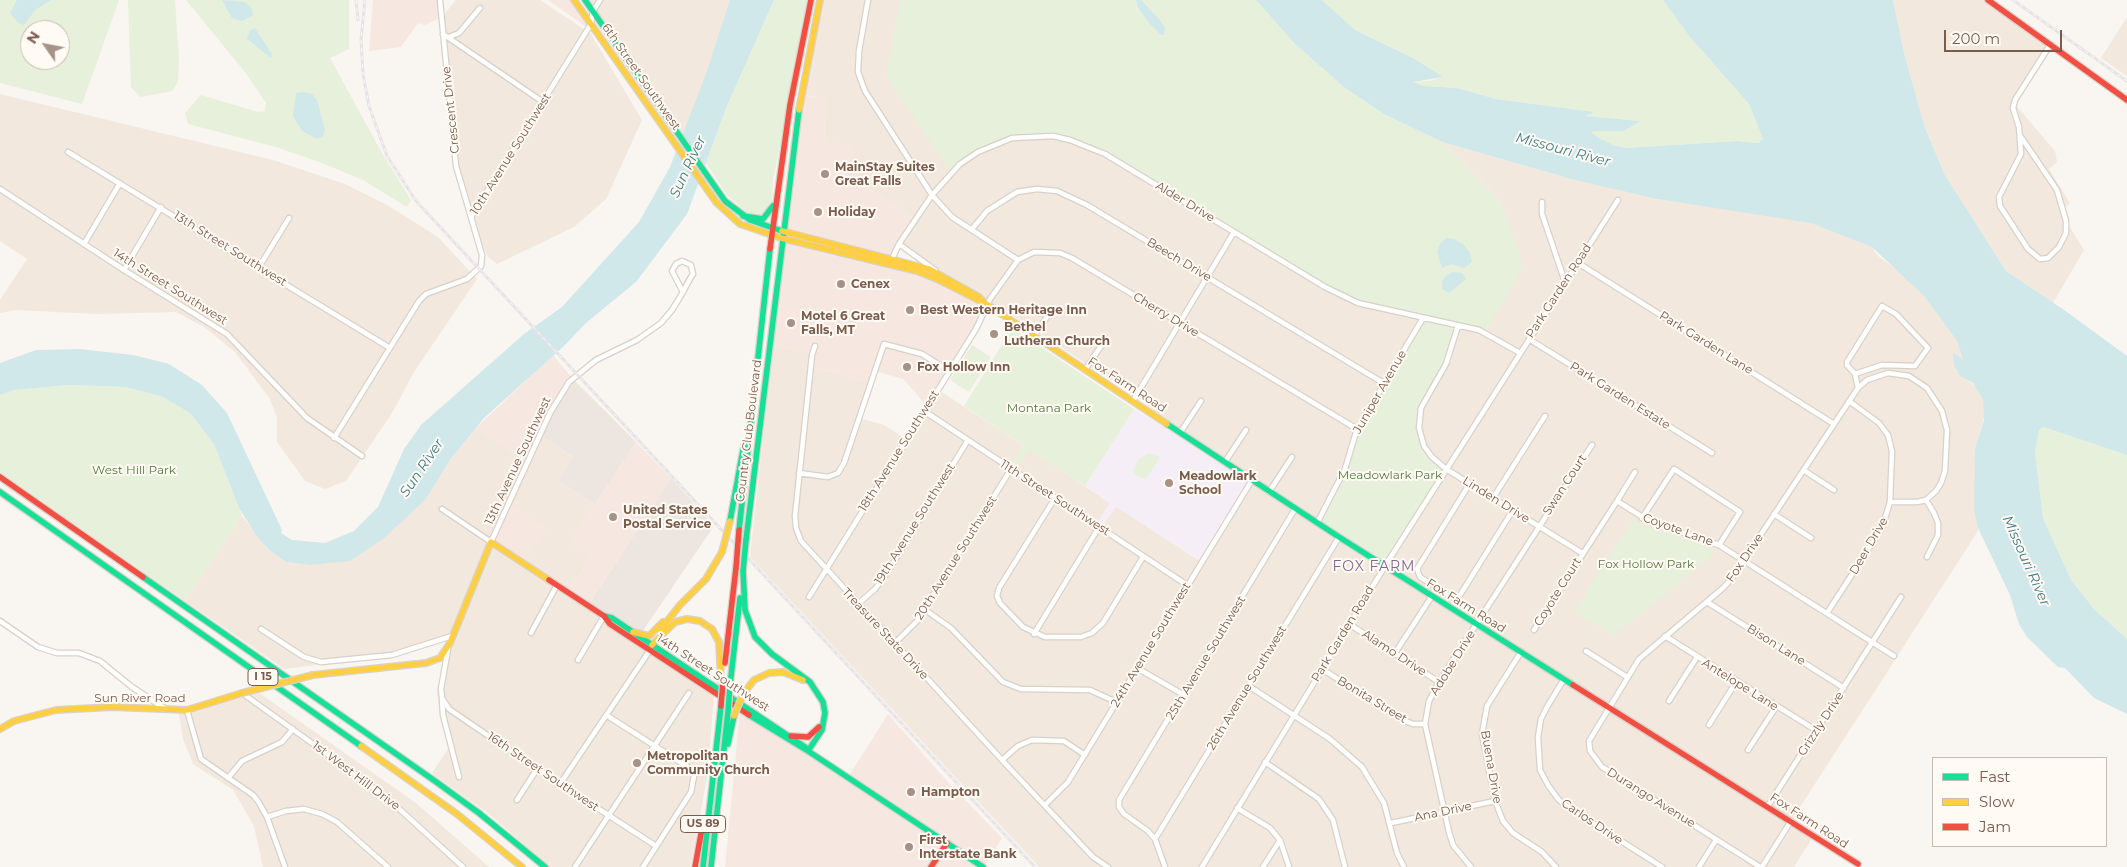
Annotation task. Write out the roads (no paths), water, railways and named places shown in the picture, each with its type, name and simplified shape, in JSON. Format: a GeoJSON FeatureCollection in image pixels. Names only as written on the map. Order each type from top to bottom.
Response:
{"type":"FeatureCollection","features":[{"type":"Feature","properties":{"kind":"main road","name":"6th Street Southwest"},"geometry":{"type":"LineString","coordinates":[[574,0],[723,210],[740,224],[781,238]]}},
{"type":"Feature","properties":{"kind":"main road","name":"6th Street Southwest"},"geometry":{"type":"LineString","coordinates":[[585,0],[726,201],[743,216],[782,230]]}},
{"type":"Feature","properties":{"kind":"main road","name":"Country Club Boulevard"},"geometry":{"type":"LineString","coordinates":[[712,782],[775,202],[790,105],[811,0]]}},
{"type":"Feature","properties":{"kind":"main road","name":"Country Club Boulevard"},"geometry":{"type":"LineString","coordinates":[[711,867],[782,230],[799,106],[820,0]]}},
{"type":"Feature","properties":{"kind":"main road"},"geometry":{"type":"LineString","coordinates":[[1988,0],[2127,100]]}},
{"type":"Feature","properties":{"kind":"main road"},"geometry":{"type":"LineString","coordinates":[[743,216],[758,220],[763,219],[775,202]]}},
{"type":"Feature","properties":{"kind":"main road","name":"Fox Farm Road"},"geometry":{"type":"LineString","coordinates":[[782,230],[892,258],[943,275],[979,297],[988,305]]}},
{"type":"Feature","properties":{"kind":"main road","name":"Fox Farm Road"},"geometry":{"type":"LineString","coordinates":[[781,238],[890,264],[937,279],[988,305],[1295,509],[1860,865]]}},
{"type":"Feature","properties":{"kind":"main road"},"geometry":{"type":"LineString","coordinates":[[633,632],[645,637],[653,635],[706,579],[722,552],[730,521],[747,430],[752,419]]}},
{"type":"Feature","properties":{"kind":"main road","name":"I 15"},"geometry":{"type":"LineString","coordinates":[[0,477],[435,781],[508,836],[540,867]]}},
{"type":"Feature","properties":{"kind":"main road","name":"I 15"},"geometry":{"type":"LineString","coordinates":[[0,492],[457,814],[522,867]]}},
{"type":"Feature","properties":{"kind":"main road","name":"14th Street Southwest"},"geometry":{"type":"LineString","coordinates":[[492,542],[604,616],[610,624],[651,647],[791,736],[808,751]]}},
{"type":"Feature","properties":{"kind":"main road","name":"13th Avenue Southwest"},"geometry":{"type":"LineString","coordinates":[[450,643],[492,542]]}},
{"type":"Feature","properties":{"kind":"main road"},"geometry":{"type":"LineString","coordinates":[[743,572],[745,610],[755,637],[772,654],[810,682],[823,702],[825,713],[822,730],[808,751]]}},
{"type":"Feature","properties":{"kind":"main road"},"geometry":{"type":"LineString","coordinates":[[651,647],[672,614]]}},
{"type":"Feature","properties":{"kind":"main road","name":"14th Street Southwest"},"geometry":{"type":"LineString","coordinates":[[604,616],[612,618],[651,647],[790,742],[808,751],[983,867]]}},
{"type":"Feature","properties":{"kind":"main road"},"geometry":{"type":"LineString","coordinates":[[651,647],[675,622],[687,619],[700,621],[712,629],[719,642],[722,681]]}},
{"type":"Feature","properties":{"kind":"main road","name":"Sun River Road"},"geometry":{"type":"LineString","coordinates":[[0,729],[14,722],[56,710],[112,707],[187,710],[242,693],[313,675],[433,662],[445,654],[450,643]]}},
{"type":"Feature","properties":{"kind":"main road"},"geometry":{"type":"LineString","coordinates":[[718,797],[734,716],[743,694],[750,684],[764,674],[778,672],[794,676],[805,682],[816,694],[821,712],[820,726],[808,751]]}},
{"type":"Feature","properties":{"kind":"main road"},"geometry":{"type":"LineString","coordinates":[[791,736],[808,737],[820,726]]}},
{"type":"Feature","properties":{"kind":"main road"},"geometry":{"type":"LineString","coordinates":[[703,867],[712,782]]}},
{"type":"Feature","properties":{"kind":"main road","name":"US 89"},"geometry":{"type":"LineString","coordinates":[[695,867],[712,782]]}},
{"type":"Feature","properties":{"kind":"main road"},"geometry":{"type":"LineString","coordinates":[[508,836],[545,867]]}},
{"type":"Feature","properties":{"kind":"main road"},"geometry":{"type":"LineString","coordinates":[[931,867],[947,843]]}},
{"type":"Feature","properties":{"kind":"street","name":"Crescent Drive"},"geometry":{"type":"LineString","coordinates":[[440,0],[445,36],[456,166],[471,217]]}},
{"type":"Feature","properties":{"kind":"street"},"geometry":{"type":"LineString","coordinates":[[592,11],[600,0]]}},
{"type":"Feature","properties":{"kind":"street"},"geometry":{"type":"LineString","coordinates":[[868,0],[859,51],[858,72],[865,91],[932,195],[952,217],[1018,260],[1006,275],[988,305]]}},
{"type":"Feature","properties":{"kind":"street"},"geometry":{"type":"LineString","coordinates":[[445,36],[459,34],[480,8]]}},
{"type":"Feature","properties":{"kind":"street","name":"10th Avenue Southwest"},"geometry":{"type":"LineString","coordinates":[[334,438],[419,301],[426,294],[467,279],[481,266],[482,255],[471,217],[591,24],[592,11]]}},
{"type":"Feature","properties":{"kind":"street"},"geometry":{"type":"LineString","coordinates":[[445,36],[543,102]]}},
{"type":"Feature","properties":{"kind":"street"},"geometry":{"type":"LineString","coordinates":[[2020,137],[2056,190],[2066,221],[2066,233],[2059,247],[2048,258],[2040,259],[2028,248],[2000,206],[1999,197],[2021,154],[2020,137],[2012,108],[2015,100],[2050,45]]}},
{"type":"Feature","properties":{"kind":"street","name":"Alder Drive"},"geometry":{"type":"LineString","coordinates":[[890,264],[899,244],[932,195],[960,164],[978,152],[1012,138],[1053,136],[1070,140],[1105,154],[1326,287],[1358,303],[1488,334],[1520,353]]}},
{"type":"Feature","properties":{"kind":"street","name":"13th Street Southwest"},"geometry":{"type":"LineString","coordinates":[[68,152],[390,348]]}},
{"type":"Feature","properties":{"kind":"street"},"geometry":{"type":"LineString","coordinates":[[84,244],[120,183]]}},
{"type":"Feature","properties":{"kind":"street","name":"14th Street Southwest"},"geometry":{"type":"LineString","coordinates":[[0,189],[124,270],[227,334],[307,418],[362,456]]}},
{"type":"Feature","properties":{"kind":"street","name":"Beech Drive"},"geometry":{"type":"LineString","coordinates":[[972,230],[987,211],[1017,192],[1037,189],[1057,191],[1087,205],[1385,384]]}},
{"type":"Feature","properties":{"kind":"street","name":"Park Garden Road"},"geometry":{"type":"LineString","coordinates":[[1202,867],[1385,566],[1618,200]]}},
{"type":"Feature","properties":{"kind":"street"},"geometry":{"type":"LineString","coordinates":[[1542,202],[1542,214],[1565,282]]}},
{"type":"Feature","properties":{"kind":"street"},"geometry":{"type":"LineString","coordinates":[[124,270],[161,207]]}},
{"type":"Feature","properties":{"kind":"street"},"geometry":{"type":"LineString","coordinates":[[259,267],[289,218]]}},
{"type":"Feature","properties":{"kind":"street"},"geometry":{"type":"LineString","coordinates":[[1133,401],[1234,232]]}},
{"type":"Feature","properties":{"kind":"street","name":"Fox Farm Road"},"geometry":{"type":"LineString","coordinates":[[899,244],[943,275]]}},
{"type":"Feature","properties":{"kind":"street","name":"Cherry Drive"},"geometry":{"type":"LineString","coordinates":[[1018,260],[1034,252],[1060,253],[1357,428]]}},
{"type":"Feature","properties":{"kind":"street","name":"13th Avenue Southwest"},"geometry":{"type":"LineString","coordinates":[[492,542],[550,413],[569,382],[596,360],[637,340],[661,323],[672,310],[683,292],[693,274],[692,267],[687,262],[678,262],[673,268],[672,273],[683,292]]}},
{"type":"Feature","properties":{"kind":"street","name":"Park Garden Lane"},"geometry":{"type":"LineString","coordinates":[[1578,262],[1834,424]]}},
{"type":"Feature","properties":{"kind":"street","name":"18th Avenue Southwest"},"geometry":{"type":"LineString","coordinates":[[809,597],[988,305]]}},
{"type":"Feature","properties":{"kind":"street"},"geometry":{"type":"LineString","coordinates":[[1855,374],[1882,365],[1915,366],[1928,348],[1896,314],[1882,306],[1848,358],[1847,366],[1855,374],[1858,388]]}},
{"type":"Feature","properties":{"kind":"street"},"geometry":{"type":"LineString","coordinates":[[1034,336],[1051,311]]}},
{"type":"Feature","properties":{"kind":"street","name":"Juniper Avenue"},"geometry":{"type":"LineString","coordinates":[[1317,523],[1344,469],[1357,428],[1423,318]]}},
{"type":"Feature","properties":{"kind":"street","name":"Linden Drive"},"geometry":{"type":"LineString","coordinates":[[1458,326],[1446,364],[1421,408],[1419,428],[1424,446],[1432,457],[1446,469],[1582,553]]}},
{"type":"Feature","properties":{"kind":"street","name":"Park Garden Estate"},"geometry":{"type":"LineString","coordinates":[[1529,340],[1712,452]]}},
{"type":"Feature","properties":{"kind":"street"},"geometry":{"type":"LineString","coordinates":[[1085,370],[1103,343]]}},
{"type":"Feature","properties":{"kind":"street"},"geometry":{"type":"LineString","coordinates":[[799,474],[828,477],[838,473],[884,344],[922,354],[949,370]]}},
{"type":"Feature","properties":{"kind":"street","name":"Treasure State Drive"},"geometry":{"type":"LineString","coordinates":[[815,346],[812,355],[795,516],[796,528],[801,541],[1093,857],[1108,867]]}},
{"type":"Feature","properties":{"kind":"street","name":"Fox Drive"},"geometry":{"type":"LineString","coordinates":[[1608,707],[1639,659],[1723,588],[1805,471],[1858,388],[1875,376],[1900,373],[1919,381],[1936,400],[1947,430],[1945,470],[1942,483],[1926,500]]}},
{"type":"Feature","properties":{"kind":"street"},"geometry":{"type":"LineString","coordinates":[[1180,433],[1201,401]]}},
{"type":"Feature","properties":{"kind":"street","name":"Deer Drive"},"geometry":{"type":"LineString","coordinates":[[1827,613],[1882,528],[1890,502],[1892,451],[1888,435],[1879,423],[1849,401]]}},
{"type":"Feature","properties":{"kind":"street","name":"11th Street Southwest"},"geometry":{"type":"LineString","coordinates":[[924,411],[1187,585]]}},
{"type":"Feature","properties":{"kind":"street"},"geometry":{"type":"LineString","coordinates":[[1493,498],[1545,416]]}},
{"type":"Feature","properties":{"kind":"street"},"geometry":{"type":"LineString","coordinates":[[1226,462],[1246,430]]}},
{"type":"Feature","properties":{"kind":"street","name":"19th Avenue Southwest"},"geometry":{"type":"LineString","coordinates":[[858,604],[875,589],[887,573],[968,440]]}},
{"type":"Feature","properties":{"kind":"street","name":"Swan Court"},"geometry":{"type":"LineString","coordinates":[[1538,526],[1592,444]]}},
{"type":"Feature","properties":{"kind":"street"},"geometry":{"type":"LineString","coordinates":[[1269,492],[1292,457]]}},
{"type":"Feature","properties":{"kind":"street","name":"20th Avenue Southwest"},"geometry":{"type":"LineString","coordinates":[[895,643],[911,628],[924,609],[1011,469]]}},
{"type":"Feature","properties":{"kind":"street"},"geometry":{"type":"LineString","coordinates":[[1642,518],[1674,469],[1740,512],[1719,544]]}},
{"type":"Feature","properties":{"kind":"street"},"geometry":{"type":"LineString","coordinates":[[1805,471],[1834,490]]}},
{"type":"Feature","properties":{"kind":"street"},"geometry":{"type":"LineString","coordinates":[[1582,553],[1635,472]]}},
{"type":"Feature","properties":{"kind":"street","name":"24th Avenue Southwest"},"geometry":{"type":"LineString","coordinates":[[1045,805],[1068,782],[1252,480]]}},
{"type":"Feature","properties":{"kind":"street"},"geometry":{"type":"LineString","coordinates":[[1470,483],[1417,569],[1420,578],[1451,597],[1455,598],[1460,595],[1513,510]]}},
{"type":"Feature","properties":{"kind":"street"},"geometry":{"type":"LineString","coordinates":[[1055,498],[999,588],[997,596],[1000,603],[1023,627],[1034,634],[1045,637],[1081,637],[1092,633],[1103,623],[1143,557]]}},
{"type":"Feature","properties":{"kind":"street"},"geometry":{"type":"LineString","coordinates":[[1890,502],[1926,500],[1938,523],[1938,535],[1927,557]]}},
{"type":"Feature","properties":{"kind":"street","name":"Coyote Lane"},"geometry":{"type":"LineString","coordinates":[[1617,501],[1642,518],[1719,544],[1894,656]]}},
{"type":"Feature","properties":{"kind":"street","name":"14th Street Southwest"},"geometry":{"type":"LineString","coordinates":[[442,509],[492,542]]}},
{"type":"Feature","properties":{"kind":"street","name":"25th Avenue Southwest"},"geometry":{"type":"LineString","coordinates":[[1155,839],[1148,831],[1124,814],[1119,807],[1119,800],[1295,509]]}},
{"type":"Feature","properties":{"kind":"street"},"geometry":{"type":"LineString","coordinates":[[1774,514],[1811,538]]}},
{"type":"Feature","properties":{"kind":"street","name":"Adobe Drive"},"geometry":{"type":"LineString","coordinates":[[1470,867],[1453,845],[1445,813],[1425,724],[1429,702],[1439,682],[1538,526]]}},
{"type":"Feature","properties":{"kind":"street"},"geometry":{"type":"LineString","coordinates":[[1034,634],[1099,527]]}},
{"type":"Feature","properties":{"kind":"street","name":"26th Avenue Southwest"},"geometry":{"type":"LineString","coordinates":[[1155,839],[1339,537]]}},
{"type":"Feature","properties":{"kind":"street","name":"Coyote Court"},"geometry":{"type":"LineString","coordinates":[[1534,630],[1582,553]]}},
{"type":"Feature","properties":{"kind":"street"},"geometry":{"type":"LineString","coordinates":[[530,632],[558,585]]}},
{"type":"Feature","properties":{"kind":"street"},"geometry":{"type":"LineString","coordinates":[[1395,654],[1432,596]]}},
{"type":"Feature","properties":{"kind":"street","name":"Grizzly Drive"},"geometry":{"type":"LineString","coordinates":[[1768,806],[1817,732],[1901,597]]}},
{"type":"Feature","properties":{"kind":"street","name":"Bison Lane"},"geometry":{"type":"LineString","coordinates":[[1707,602],[1844,688]]}},
{"type":"Feature","properties":{"kind":"street"},"geometry":{"type":"LineString","coordinates":[[924,609],[951,628],[1003,682],[1022,689],[1090,690],[1116,702]]}},
{"type":"Feature","properties":{"kind":"street"},"geometry":{"type":"LineString","coordinates":[[578,660],[604,616]]}},
{"type":"Feature","properties":{"kind":"street"},"geometry":{"type":"LineString","coordinates":[[0,621],[38,647],[57,653],[79,653],[100,661],[132,687],[166,709]]}},
{"type":"Feature","properties":{"kind":"street","name":"Alamo Drive"},"geometry":{"type":"LineString","coordinates":[[1349,624],[1439,682]]}},
{"type":"Feature","properties":{"kind":"street"},"geometry":{"type":"LineString","coordinates":[[261,629],[304,657],[321,662],[392,655],[452,636]]}},
{"type":"Feature","properties":{"kind":"street","name":"Antelope Lane"},"geometry":{"type":"LineString","coordinates":[[1665,636],[1817,732]]}},
{"type":"Feature","properties":{"kind":"street","name":"13th Avenue Southwest"},"geometry":{"type":"LineString","coordinates":[[442,698],[443,666],[450,643]]}},
{"type":"Feature","properties":{"kind":"street"},"geometry":{"type":"LineString","coordinates":[[560,784],[651,647]]}},
{"type":"Feature","properties":{"kind":"street"},"geometry":{"type":"LineString","coordinates":[[1586,651],[1628,677]]}},
{"type":"Feature","properties":{"kind":"street","name":"Buena Drive"},"geometry":{"type":"LineString","coordinates":[[1521,652],[1487,706],[1482,734],[1495,801],[1503,821],[1513,833],[1542,852],[1556,867]]}},
{"type":"Feature","properties":{"kind":"street"},"geometry":{"type":"LineString","coordinates":[[1669,701],[1697,657]]}},
{"type":"Feature","properties":{"kind":"street"},"geometry":{"type":"LineString","coordinates":[[1137,668],[1184,695]]}},
{"type":"Feature","properties":{"kind":"street","name":"Bonita Street"},"geometry":{"type":"LineString","coordinates":[[1322,669],[1401,719],[1413,724],[1425,724]]}},
{"type":"Feature","properties":{"kind":"street","name":"Carlos Drive"},"geometry":{"type":"LineString","coordinates":[[1564,679],[1541,719],[1538,737],[1540,770],[1548,785],[1569,808],[1662,867]]}},
{"type":"Feature","properties":{"kind":"street"},"geometry":{"type":"LineString","coordinates":[[1709,725],[1736,682]]}},
{"type":"Feature","properties":{"kind":"street"},"geometry":{"type":"LineString","coordinates":[[1249,686],[1336,743],[1362,767],[1378,789],[1391,823],[1397,853],[1404,867]]}},
{"type":"Feature","properties":{"kind":"street","name":"1st West Hill Drive"},"geometry":{"type":"LineString","coordinates":[[242,693],[396,806],[463,867]]}},
{"type":"Feature","properties":{"kind":"street"},"geometry":{"type":"LineString","coordinates":[[575,867],[577,861],[689,693]]}},
{"type":"Feature","properties":{"kind":"street"},"geometry":{"type":"LineString","coordinates":[[442,698],[443,715],[458,777]]}},
{"type":"Feature","properties":{"kind":"street","name":"16th Street Southwest"},"geometry":{"type":"LineString","coordinates":[[442,698],[449,708],[537,769],[656,846]]}},
{"type":"Feature","properties":{"kind":"street","name":"Durango Avenue"},"geometry":{"type":"LineString","coordinates":[[1608,707],[1589,741],[1590,751],[1596,762],[1761,867]]}},
{"type":"Feature","properties":{"kind":"street"},"geometry":{"type":"LineString","coordinates":[[1748,750],[1776,707]]}},
{"type":"Feature","properties":{"kind":"street"},"geometry":{"type":"LineString","coordinates":[[187,710],[201,759],[253,795],[267,817],[284,867]]}},
{"type":"Feature","properties":{"kind":"street"},"geometry":{"type":"LineString","coordinates":[[606,715],[691,770],[694,776],[691,792],[642,867]]}},
{"type":"Feature","properties":{"kind":"street"},"geometry":{"type":"LineString","coordinates":[[228,778],[242,761],[282,742],[292,729]]}},
{"type":"Feature","properties":{"kind":"street"},"geometry":{"type":"LineString","coordinates":[[1002,760],[1018,746],[1032,740],[1064,741],[1084,754]]}},
{"type":"Feature","properties":{"kind":"street"},"geometry":{"type":"LineString","coordinates":[[1265,762],[1319,799],[1333,820],[1345,867]]}},
{"type":"Feature","properties":{"kind":"street"},"geometry":{"type":"LineString","coordinates":[[518,800],[537,769]]}},
{"type":"Feature","properties":{"kind":"street","name":"Ana Drive"},"geometry":{"type":"LineString","coordinates":[[1391,823],[1495,801]]}},
{"type":"Feature","properties":{"kind":"street"},"geometry":{"type":"LineString","coordinates":[[1237,808],[1270,828],[1280,840],[1289,867]]}},
{"type":"Feature","properties":{"kind":"street"},"geometry":{"type":"LineString","coordinates":[[267,817],[286,810],[304,809],[322,814],[337,822],[388,867]]}},
{"type":"Feature","properties":{"kind":"street"},"geometry":{"type":"LineString","coordinates":[[1761,867],[1791,821]]}},
{"type":"Feature","properties":{"kind":"street"},"geometry":{"type":"LineString","coordinates":[[1155,839],[1165,867]]}},
{"type":"Feature","properties":{"kind":"street"},"geometry":{"type":"LineString","coordinates":[[1263,867],[1280,840]]}},
{"type":"Feature","properties":{"kind":"street"},"geometry":{"type":"LineString","coordinates":[[1698,867],[1716,840]]}},
{"type":"Feature","properties":{"kind":"water"},"geometry":{"type":"Polygon","coordinates":[[[17,0],[51,0],[35,10],[28,20],[20,20],[20,24],[10,13],[17,0]]]}},
{"type":"Feature","properties":{"kind":"water"},"geometry":{"type":"Polygon","coordinates":[[[222,0],[245,2],[252,9],[253,15],[242,21],[232,18],[222,0]]]}},
{"type":"Feature","properties":{"kind":"water","name":"Sun River"},"geometry":{"type":"Polygon","coordinates":[[[730,0],[774,0],[727,106],[687,214],[636,282],[586,323],[563,347],[484,418],[450,460],[426,499],[383,539],[350,561],[309,565],[286,562],[269,550],[256,535],[239,508],[214,444],[190,413],[161,396],[125,387],[69,385],[14,390],[0,395],[0,363],[36,350],[80,349],[133,355],[169,364],[202,385],[227,413],[282,530],[281,533],[292,540],[325,543],[354,531],[378,507],[404,449],[421,425],[524,334],[562,307],[639,222],[670,167],[706,74],[730,0]]]}},
{"type":"Feature","properties":{"kind":"water"},"geometry":{"type":"Polygon","coordinates":[[[1136,0],[1141,0],[1158,18],[1165,28],[1164,35],[1161,35],[1150,24],[1138,8],[1136,0]]]}},
{"type":"Feature","properties":{"kind":"water","name":"Missouri River"},"geometry":{"type":"Polygon","coordinates":[[[1256,0],[1322,0],[1355,30],[1413,58],[1443,77],[1413,82],[1423,86],[1457,88],[1496,99],[1594,112],[1585,116],[1640,121],[1624,131],[1593,131],[1592,133],[1613,145],[1626,148],[1737,141],[1758,143],[1763,139],[1749,104],[1690,37],[1663,0],[1893,0],[1905,57],[1925,128],[1945,175],[2006,271],[2067,312],[2127,356],[2127,455],[2043,427],[2039,430],[2035,452],[2043,518],[2071,580],[2094,609],[2127,639],[2127,714],[2094,698],[2065,668],[2058,667],[2027,637],[2019,624],[2010,595],[1978,528],[1974,509],[1975,448],[1984,420],[1983,399],[1973,383],[1960,376],[1954,366],[1953,352],[1963,360],[1957,341],[1924,296],[1872,247],[1811,223],[1657,199],[1571,179],[1442,142],[1384,114],[1345,88],[1294,43],[1256,0]]]}},
{"type":"Feature","properties":{"kind":"water"},"geometry":{"type":"Polygon","coordinates":[[[255,28],[272,54],[271,58],[247,39],[250,30],[255,28]]]}},
{"type":"Feature","properties":{"kind":"water"},"geometry":{"type":"Polygon","coordinates":[[[296,93],[312,94],[317,100],[325,130],[323,136],[317,139],[302,131],[293,116],[296,93]]]}},
{"type":"Feature","properties":{"kind":"water"},"geometry":{"type":"Polygon","coordinates":[[[1446,238],[1454,239],[1463,244],[1470,253],[1472,262],[1464,268],[1452,264],[1442,268],[1437,251],[1440,244],[1446,238]]]}},
{"type":"Feature","properties":{"kind":"water"},"geometry":{"type":"Polygon","coordinates":[[[1453,272],[1462,273],[1466,279],[1449,293],[1442,289],[1442,281],[1453,272]]]}},
{"type":"Feature","properties":{"kind":"railway"},"geometry":{"type":"LineString","coordinates":[[356,0],[358,20]]}},
{"type":"Feature","properties":{"kind":"railway"},"geometry":{"type":"LineString","coordinates":[[365,0],[361,39],[363,74],[369,106],[387,156],[416,201],[1035,867]]}},
{"type":"Feature","properties":{"kind":"railway"},"geometry":{"type":"LineString","coordinates":[[2013,0],[2127,81]]}},
{"type":"Feature","properties":{"kind":"place","name":"MainStay Suites Great Falls"},"geometry":{"type":"Point","coordinates":[825,174]}},
{"type":"Feature","properties":{"kind":"place","name":"Holiday"},"geometry":{"type":"Point","coordinates":[818,212]}},
{"type":"Feature","properties":{"kind":"place","name":"Cenex"},"geometry":{"type":"Point","coordinates":[841,284]}},
{"type":"Feature","properties":{"kind":"place","name":"Best Western Heritage Inn"},"geometry":{"type":"Point","coordinates":[910,310]}},
{"type":"Feature","properties":{"kind":"place","name":"Motel 6 Great Falls, MT"},"geometry":{"type":"Point","coordinates":[791,323]}},
{"type":"Feature","properties":{"kind":"place","name":"Bethel Lutheran Church"},"geometry":{"type":"Point","coordinates":[994,334]}},
{"type":"Feature","properties":{"kind":"place","name":"Fox Hollow Inn"},"geometry":{"type":"Point","coordinates":[907,367]}},
{"type":"Feature","properties":{"kind":"place","name":"Meadowlark School"},"geometry":{"type":"Point","coordinates":[1169,483]}},
{"type":"Feature","properties":{"kind":"place","name":"United States Postal Service"},"geometry":{"type":"Point","coordinates":[613,517]}},
{"type":"Feature","properties":{"kind":"place","name":"Metropolitan Community Church"},"geometry":{"type":"Point","coordinates":[637,763]}},
{"type":"Feature","properties":{"kind":"place","name":"Hampton"},"geometry":{"type":"Point","coordinates":[911,792]}},
{"type":"Feature","properties":{"kind":"place","name":"First Interstate Bank"},"geometry":{"type":"Point","coordinates":[909,847]}},
{"type":"Feature","properties":{"kind":"district","name":"FOX FARM"},"geometry":{"type":"Point","coordinates":[1374,567]}},
{"type":"Feature","properties":{"kind":"park label","name":"Montana Park"},"geometry":{"type":"Point","coordinates":[1049,408]}},
{"type":"Feature","properties":{"kind":"park label","name":"West Hill Park"},"geometry":{"type":"Point","coordinates":[134,470]}},
{"type":"Feature","properties":{"kind":"park label","name":"Meadowlark Park"},"geometry":{"type":"Point","coordinates":[1390,475]}},
{"type":"Feature","properties":{"kind":"park label","name":"Fox Hollow Park"},"geometry":{"type":"Point","coordinates":[1646,564]}}]}
